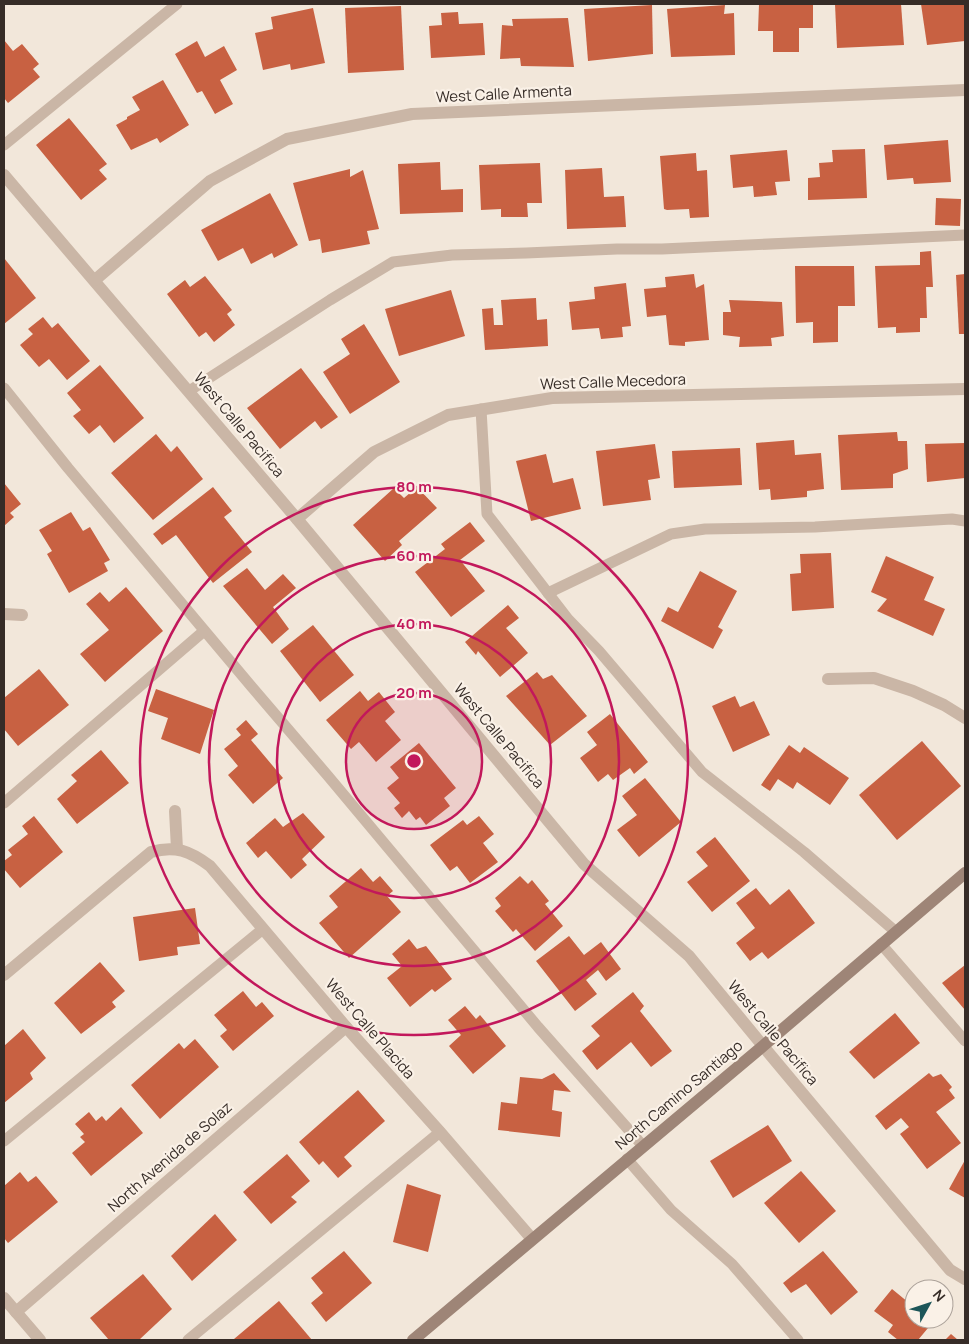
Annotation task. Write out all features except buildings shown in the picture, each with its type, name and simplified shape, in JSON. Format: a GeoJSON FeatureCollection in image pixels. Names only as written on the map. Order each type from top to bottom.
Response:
{"type":"FeatureCollection","features":[{"type":"Feature","properties":{"kind":"street","name":"West Calle Armenta"},"geometry":{"type":"LineString","coordinates":[[95,280],[210,181],[287,139],[412,114],[965,90]]}},
{"type":"Feature","properties":{"kind":"street","name":"West Calle Pacifica"},"geometry":{"type":"LineString","coordinates":[[4,174],[297,519],[584,864],[689,956],[950,1270],[965,1280]]}},
{"type":"Feature","properties":{"kind":"street","name":"West Calle Mecedora"},"geometry":{"type":"LineString","coordinates":[[297,519],[374,452],[448,415],[552,398],[965,389]]}},
{"type":"Feature","properties":{"kind":"street"},"geometry":{"type":"LineString","coordinates":[[4,614],[22,615]]}},
{"type":"Feature","properties":{"kind":"street"},"geometry":{"type":"LineString","coordinates":[[828,679],[874,678],[912,691],[944,705],[965,718]]}},
{"type":"Feature","properties":{"kind":"street"},"geometry":{"type":"LineString","coordinates":[[4,975],[151,852],[162,849],[177,849],[175,811]]}},
{"type":"Feature","properties":{"kind":"street","name":"West Calle Placida"},"geometry":{"type":"LineString","coordinates":[[177,849],[199,858],[210,866],[346,1027],[532,1239]]}},
{"type":"Feature","properties":{"kind":"street","name":"North Camino Santiago"},"geometry":{"type":"LineString","coordinates":[[414,1340],[965,873]]}},
{"type":"Feature","properties":{"kind":"street","name":"North Avenida de Solaz"},"geometry":{"type":"LineString","coordinates":[[16,1312],[346,1027]]}},
{"type":"Feature","properties":{"kind":"street"},"geometry":{"type":"LineString","coordinates":[[4,1298],[40,1340]]}},
{"type":"Feature","properties":{"kind":"lane"},"geometry":{"type":"LineString","coordinates":[[4,146],[177,4]]}},
{"type":"Feature","properties":{"kind":"lane"},"geometry":{"type":"LineString","coordinates":[[189,391],[330,300],[393,262],[452,255],[662,249],[965,235]]}},
{"type":"Feature","properties":{"kind":"lane"},"geometry":{"type":"LineString","coordinates":[[4,388],[204,631],[538,1026],[643,1146]]}},
{"type":"Feature","properties":{"kind":"lane"},"geometry":{"type":"LineString","coordinates":[[481,410],[487,514],[568,619],[600,651],[702,772],[804,852],[896,932]]}},
{"type":"Feature","properties":{"kind":"lane"},"geometry":{"type":"LineString","coordinates":[[548,592],[671,534],[705,529],[815,527],[952,519],[965,521]]}},
{"type":"Feature","properties":{"kind":"lane"},"geometry":{"type":"LineString","coordinates":[[4,803],[204,631]]}},
{"type":"Feature","properties":{"kind":"lane"},"geometry":{"type":"LineString","coordinates":[[4,1141],[263,929]]}},
{"type":"Feature","properties":{"kind":"lane"},"geometry":{"type":"LineString","coordinates":[[881,944],[965,1040]]}},
{"type":"Feature","properties":{"kind":"lane"},"geometry":{"type":"LineString","coordinates":[[188,1340],[440,1132]]}},
{"type":"Feature","properties":{"kind":"lane"},"geometry":{"type":"LineString","coordinates":[[627,1159],[671,1210],[732,1264],[798,1340]]}}]}
